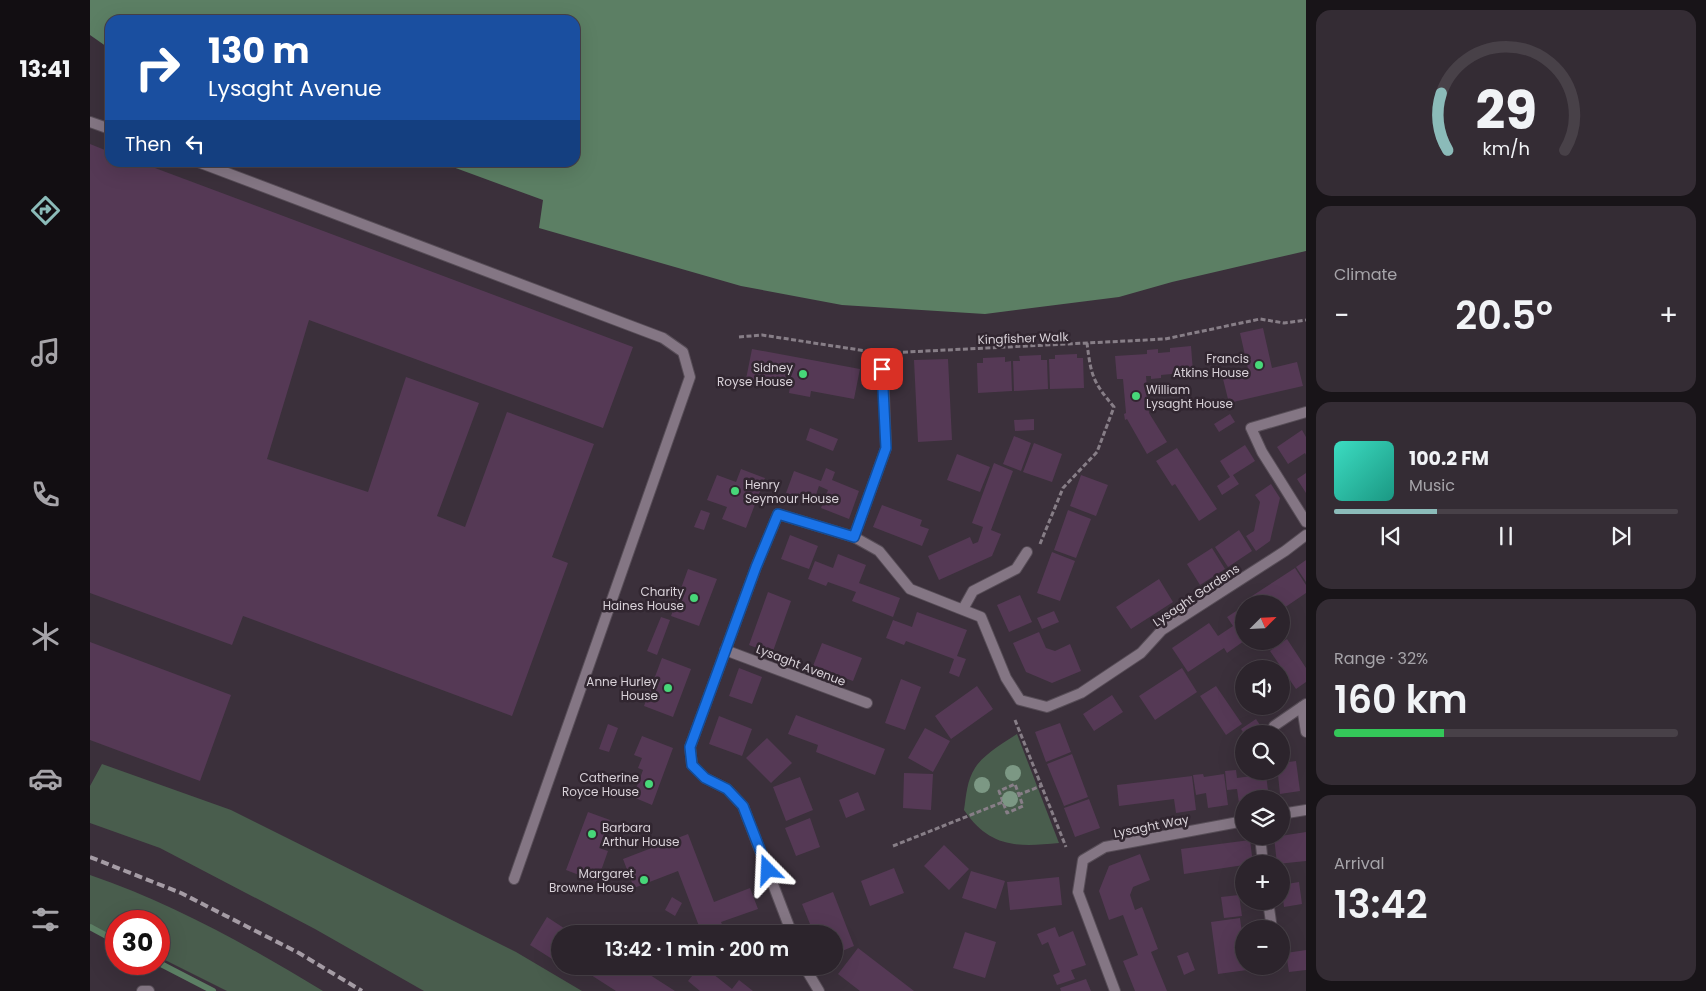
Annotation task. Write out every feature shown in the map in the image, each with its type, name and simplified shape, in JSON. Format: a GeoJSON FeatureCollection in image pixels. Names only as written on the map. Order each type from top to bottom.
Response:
{"type":"FeatureCollection","features":[{"type":"Feature","properties":{"kind":"street"},"geometry":{"type":"LineString","coordinates":[[90,122],[105,127]]}},
{"type":"Feature","properties":{"kind":"street"},"geometry":{"type":"LineString","coordinates":[[211,167],[663,338],[683,352],[690,377],[514,879]]}},
{"type":"Feature","properties":{"kind":"street"},"geometry":{"type":"LineString","coordinates":[[854,537],[886,448],[882,369]]}},
{"type":"Feature","properties":{"kind":"street"},"geometry":{"type":"LineString","coordinates":[[1306,412],[1251,428],[1262,452],[1306,522]]}},
{"type":"Feature","properties":{"kind":"street"},"geometry":{"type":"LineString","coordinates":[[789,925],[743,806],[727,789],[705,778],[692,765],[690,747],[756,567],[778,514],[854,537],[879,551],[910,589],[963,609],[973,591],[1016,569],[1027,552]]}},
{"type":"Feature","properties":{"kind":"street","name":"Lysaght Gardens"},"geometry":{"type":"LineString","coordinates":[[963,609],[981,617],[1006,678],[1020,700],[1047,707],[1081,693],[1141,653],[1162,630],[1306,535]]}},
{"type":"Feature","properties":{"kind":"street","name":"Lysaght Avenue"},"geometry":{"type":"LineString","coordinates":[[726,650],[867,703]]}},
{"type":"Feature","properties":{"kind":"street"},"geometry":{"type":"LineString","coordinates":[[1276,725],[1304,706],[1306,732]]}},
{"type":"Feature","properties":{"kind":"street"},"geometry":{"type":"LineString","coordinates":[[1290,813],[1306,810]]}},
{"type":"Feature","properties":{"kind":"street","name":"Lysaght Way"},"geometry":{"type":"LineString","coordinates":[[1115,991],[1078,892],[1083,860],[1105,847],[1235,823]]}},
{"type":"Feature","properties":{"kind":"street"},"geometry":{"type":"LineString","coordinates":[[809,975],[819,991]]}},
{"type":"Feature","properties":{"kind":"street"},"geometry":{"type":"LineString","coordinates":[[142,991],[149,991]]}},
{"type":"Feature","properties":{"kind":"path","name":"Kingfisher Walk"},"geometry":{"type":"LineString","coordinates":[[739,337],[762,335],[885,354],[1165,339],[1260,319],[1284,323],[1306,320]]}},
{"type":"Feature","properties":{"kind":"path"},"geometry":{"type":"LineString","coordinates":[[1027,552],[1038,550],[1063,488],[1097,452],[1114,407],[1100,390],[1090,373],[1087,343]]}},
{"type":"Feature","properties":{"kind":"path"},"geometry":{"type":"LineString","coordinates":[[1015,720],[1066,847]]}},
{"type":"Feature","properties":{"kind":"path"},"geometry":{"type":"LineString","coordinates":[[1015,784],[1023,806],[1007,813],[1003,802],[999,791],[1015,784]]}},
{"type":"Feature","properties":{"kind":"path"},"geometry":{"type":"LineString","coordinates":[[1018,795],[1041,786]]}},
{"type":"Feature","properties":{"kind":"path"},"geometry":{"type":"LineString","coordinates":[[893,846],[1003,802]]}},
{"type":"Feature","properties":{"kind":"shaded area"},"geometry":{"type":"Polygon","coordinates":[[[90,0],[1306,0],[1306,251],[1172,282],[1119,297],[985,314],[842,305],[741,286],[539,228],[543,200],[453,167],[580,167],[580,15],[105,15],[105,46],[90,35],[90,0]]]}},
{"type":"Feature","properties":{"kind":"shaded area"},"geometry":{"type":"Polygon","coordinates":[[[1017,734],[1059,843],[1017,844],[994,838],[984,832],[964,810],[969,783],[978,763],[1017,734]]]}},
{"type":"Feature","properties":{"kind":"shaded area"},"geometry":{"type":"Polygon","coordinates":[[[102,764],[231,810],[516,952],[551,973],[551,975],[555,975],[582,991],[424,991],[315,929],[160,848],[90,823],[90,786],[102,764]]]}},
{"type":"Feature","properties":{"kind":"shaded area"},"geometry":{"type":"Polygon","coordinates":[[[90,875],[121,886],[180,912],[267,958],[323,991],[227,991],[170,962],[170,910],[105,910],[105,935],[90,929],[90,875]]]}},
{"type":"Feature","properties":{"kind":"building"},"geometry":{"type":"Polygon","coordinates":[[[90,144],[105,150],[105,167],[152,167],[633,347],[603,428],[309,320],[267,459],[368,492],[406,377],[479,403],[437,516],[465,527],[507,412],[594,444],[552,557],[568,563],[512,716],[243,616],[232,645],[90,593],[90,144]]]}},
{"type":"Feature","properties":{"kind":"building","name":"Francis Atkins House"},"geometry":{"type":"Polygon","coordinates":[[[1263,328],[1272,368],[1297,362],[1303,386],[1229,403],[1223,379],[1249,373],[1240,333],[1263,328]]]}},
{"type":"Feature","properties":{"kind":"building","name":"William Lysaght House"},"geometry":{"type":"Polygon","coordinates":[[[1191,346],[1193,372],[1161,375],[1161,378],[1151,379],[1151,376],[1146,376],[1149,413],[1167,442],[1147,454],[1127,419],[1125,420],[1123,379],[1117,379],[1115,356],[1147,354],[1147,350],[1158,349],[1158,353],[1170,352],[1170,348],[1191,346]]]}},
{"type":"Feature","properties":{"kind":"building","name":"Sidney Royse House"},"geometry":{"type":"Polygon","coordinates":[[[752,349],[860,369],[854,399],[811,391],[810,397],[789,393],[790,387],[746,379],[752,349]]]}},
{"type":"Feature","properties":{"kind":"building"},"geometry":{"type":"Polygon","coordinates":[[[1077,354],[1077,358],[1083,358],[1084,388],[1050,389],[1049,359],[1055,359],[1055,355],[1077,354]]]}},
{"type":"Feature","properties":{"kind":"building"},"geometry":{"type":"Polygon","coordinates":[[[1041,355],[1041,360],[1047,360],[1048,389],[1014,391],[1013,361],[1020,361],[1019,356],[1041,355]]]}},
{"type":"Feature","properties":{"kind":"building"},"geometry":{"type":"Polygon","coordinates":[[[1005,357],[1005,362],[1011,361],[1012,391],[978,393],[977,363],[983,363],[983,358],[1005,357]]]}},
{"type":"Feature","properties":{"kind":"building"},"geometry":{"type":"Polygon","coordinates":[[[948,359],[952,440],[918,442],[914,360],[948,359]]]}},
{"type":"Feature","properties":{"kind":"building"},"geometry":{"type":"Polygon","coordinates":[[[1230,414],[1235,422],[1219,432],[1214,424],[1230,414]]]}},
{"type":"Feature","properties":{"kind":"building"},"geometry":{"type":"Polygon","coordinates":[[[1034,419],[1034,430],[1015,431],[1014,420],[1034,419]]]}},
{"type":"Feature","properties":{"kind":"building"},"geometry":{"type":"Polygon","coordinates":[[[810,428],[838,439],[833,451],[806,440],[810,428]]]}},
{"type":"Feature","properties":{"kind":"building"},"geometry":{"type":"Polygon","coordinates":[[[1302,430],[1306,437],[1306,455],[1305,453],[1288,464],[1277,447],[1302,430]]]}},
{"type":"Feature","properties":{"kind":"building"},"geometry":{"type":"Polygon","coordinates":[[[1014,436],[1031,443],[1021,471],[1003,464],[1014,436]]]}},
{"type":"Feature","properties":{"kind":"building"},"geometry":{"type":"Polygon","coordinates":[[[1034,443],[1062,454],[1052,482],[1023,472],[1034,443]]]}},
{"type":"Feature","properties":{"kind":"building"},"geometry":{"type":"Polygon","coordinates":[[[1245,445],[1255,461],[1233,475],[1239,484],[1222,495],[1217,486],[1230,477],[1220,461],[1245,445]]]}},
{"type":"Feature","properties":{"kind":"building"},"geometry":{"type":"Polygon","coordinates":[[[1177,448],[1217,509],[1199,521],[1175,484],[1172,486],[1156,461],[1177,448]]]}},
{"type":"Feature","properties":{"kind":"building"},"geometry":{"type":"Polygon","coordinates":[[[957,454],[990,467],[980,492],[947,480],[957,454]]]}},
{"type":"Feature","properties":{"kind":"building"},"geometry":{"type":"Polygon","coordinates":[[[994,463],[1013,471],[991,530],[1001,534],[992,556],[939,580],[928,556],[970,537],[973,544],[978,542],[983,527],[972,523],[994,463]]]}},
{"type":"Feature","properties":{"kind":"building"},"geometry":{"type":"Polygon","coordinates":[[[826,468],[835,472],[832,480],[859,491],[849,519],[821,508],[828,490],[819,486],[813,503],[786,493],[794,471],[821,481],[826,468]]]}},
{"type":"Feature","properties":{"kind":"building","name":"Henry Seymour House"},"geometry":{"type":"Polygon","coordinates":[[[741,469],[765,478],[746,528],[722,519],[727,507],[707,500],[717,475],[736,482],[741,469]]]}},
{"type":"Feature","properties":{"kind":"building"},"geometry":{"type":"Polygon","coordinates":[[[1306,473],[1306,493],[1297,479],[1306,473]]]}},
{"type":"Feature","properties":{"kind":"building"},"geometry":{"type":"Polygon","coordinates":[[[1081,475],[1108,485],[1096,516],[1070,506],[1081,475]]]}},
{"type":"Feature","properties":{"kind":"building"},"geometry":{"type":"Polygon","coordinates":[[[1271,484],[1280,498],[1270,541],[1256,551],[1246,536],[1254,531],[1260,502],[1255,495],[1271,484]]]}},
{"type":"Feature","properties":{"kind":"building"},"geometry":{"type":"Polygon","coordinates":[[[882,505],[922,520],[920,526],[929,529],[922,546],[873,527],[882,505]]]}},
{"type":"Feature","properties":{"kind":"building"},"geometry":{"type":"Polygon","coordinates":[[[701,510],[710,513],[704,530],[694,527],[701,510]]]}},
{"type":"Feature","properties":{"kind":"building"},"geometry":{"type":"Polygon","coordinates":[[[1068,510],[1091,519],[1076,558],[1054,550],[1068,510]]]}},
{"type":"Feature","properties":{"kind":"building"},"geometry":{"type":"Polygon","coordinates":[[[1239,530],[1252,551],[1228,567],[1215,547],[1239,530]]]}},
{"type":"Feature","properties":{"kind":"building"},"geometry":{"type":"Polygon","coordinates":[[[790,535],[818,546],[809,569],[781,559],[790,535]]]}},
{"type":"Feature","properties":{"kind":"building"},"geometry":{"type":"Polygon","coordinates":[[[1212,548],[1225,569],[1200,585],[1187,564],[1212,548]]]}},
{"type":"Feature","properties":{"kind":"building"},"geometry":{"type":"Polygon","coordinates":[[[1052,552],[1075,561],[1060,601],[1037,593],[1052,552]]]}},
{"type":"Feature","properties":{"kind":"building"},"geometry":{"type":"Polygon","coordinates":[[[838,554],[866,565],[859,583],[900,598],[893,617],[852,601],[856,592],[828,582],[826,586],[808,579],[815,561],[833,568],[838,554]]]}},
{"type":"Feature","properties":{"kind":"building"},"geometry":{"type":"Polygon","coordinates":[[[1306,560],[1306,582],[1296,567],[1306,560]]]}},
{"type":"Feature","properties":{"kind":"building"},"geometry":{"type":"Polygon","coordinates":[[[1295,568],[1306,585],[1306,593],[1290,604],[1290,595],[1254,595],[1295,568]]]}},
{"type":"Feature","properties":{"kind":"building","name":"Charity Haines House"},"geometry":{"type":"Polygon","coordinates":[[[688,569],[717,579],[699,626],[671,616],[688,569]]]}},
{"type":"Feature","properties":{"kind":"building"},"geometry":{"type":"Polygon","coordinates":[[[1159,579],[1173,602],[1131,629],[1116,607],[1159,579]]]}},
{"type":"Feature","properties":{"kind":"building"},"geometry":{"type":"Polygon","coordinates":[[[768,592],[791,601],[772,654],[749,645],[768,592]]]}},
{"type":"Feature","properties":{"kind":"building"},"geometry":{"type":"Polygon","coordinates":[[[1020,595],[1032,622],[1009,632],[997,605],[1020,595]]]}},
{"type":"Feature","properties":{"kind":"building"},"geometry":{"type":"Polygon","coordinates":[[[1054,611],[1059,622],[1042,629],[1037,618],[1054,611]]]}},
{"type":"Feature","properties":{"kind":"building"},"geometry":{"type":"Polygon","coordinates":[[[917,612],[967,630],[957,656],[966,659],[959,677],[949,673],[954,659],[906,641],[904,645],[886,638],[893,620],[912,627],[917,612]]]}},
{"type":"Feature","properties":{"kind":"building"},"geometry":{"type":"Polygon","coordinates":[[[1235,612],[1235,647],[1227,653],[1224,648],[1188,672],[1172,648],[1209,623],[1218,636],[1233,626],[1227,617],[1235,612]]]}},
{"type":"Feature","properties":{"kind":"building"},"geometry":{"type":"Polygon","coordinates":[[[661,617],[670,620],[657,655],[647,651],[661,617]]]}},
{"type":"Feature","properties":{"kind":"building"},"geometry":{"type":"Polygon","coordinates":[[[1039,632],[1046,648],[1055,651],[1070,644],[1081,671],[1052,683],[1026,672],[1013,643],[1039,632]]]}},
{"type":"Feature","properties":{"kind":"building"},"geometry":{"type":"Polygon","coordinates":[[[90,642],[231,695],[200,781],[90,740],[90,642]]]}},
{"type":"Feature","properties":{"kind":"building"},"geometry":{"type":"Polygon","coordinates":[[[822,643],[862,658],[853,681],[813,666],[822,643]]]}},
{"type":"Feature","properties":{"kind":"building"},"geometry":{"type":"Polygon","coordinates":[[[1290,644],[1306,668],[1306,682],[1296,689],[1290,680],[1290,660],[1276,660],[1270,651],[1290,650],[1290,644]]]}},
{"type":"Feature","properties":{"kind":"building","name":"Anne Hurley House"},"geometry":{"type":"Polygon","coordinates":[[[662,658],[691,669],[673,717],[644,706],[662,658]]]}},
{"type":"Feature","properties":{"kind":"building"},"geometry":{"type":"Polygon","coordinates":[[[739,668],[762,677],[752,704],[729,696],[739,668]]]}},
{"type":"Feature","properties":{"kind":"building"},"geometry":{"type":"Polygon","coordinates":[[[1182,668],[1197,692],[1155,720],[1139,696],[1182,668]]]}},
{"type":"Feature","properties":{"kind":"building"},"geometry":{"type":"Polygon","coordinates":[[[901,679],[921,687],[905,730],[885,723],[901,679]]]}},
{"type":"Feature","properties":{"kind":"building"},"geometry":{"type":"Polygon","coordinates":[[[977,686],[993,709],[951,739],[935,716],[977,686]]]}},
{"type":"Feature","properties":{"kind":"building"},"geometry":{"type":"Polygon","coordinates":[[[1216,686],[1242,724],[1235,725],[1235,729],[1226,735],[1200,696],[1216,686]]]}},
{"type":"Feature","properties":{"kind":"building"},"geometry":{"type":"Polygon","coordinates":[[[1112,695],[1123,712],[1094,731],[1083,714],[1112,695]]]}},
{"type":"Feature","properties":{"kind":"building"},"geometry":{"type":"Polygon","coordinates":[[[796,715],[885,749],[875,775],[816,752],[818,745],[788,734],[796,715]]]}},
{"type":"Feature","properties":{"kind":"building"},"geometry":{"type":"Polygon","coordinates":[[[719,716],[752,729],[742,756],[709,744],[719,716]]]}},
{"type":"Feature","properties":{"kind":"building"},"geometry":{"type":"Polygon","coordinates":[[[1256,719],[1260,725],[1247,725],[1256,719]]]}},
{"type":"Feature","properties":{"kind":"building"},"geometry":{"type":"Polygon","coordinates":[[[1060,723],[1071,752],[1046,762],[1035,732],[1060,723]]]}},
{"type":"Feature","properties":{"kind":"building"},"geometry":{"type":"Polygon","coordinates":[[[608,724],[618,728],[609,752],[599,749],[608,724]]]}},
{"type":"Feature","properties":{"kind":"building"},"geometry":{"type":"Polygon","coordinates":[[[925,728],[950,741],[933,772],[908,758],[925,728]]]}},
{"type":"Feature","properties":{"kind":"building","name":"Catherine Royce House"},"geometry":{"type":"Polygon","coordinates":[[[642,736],[673,748],[652,805],[633,797],[643,770],[638,768],[642,758],[634,755],[642,736]]]}},
{"type":"Feature","properties":{"kind":"building"},"geometry":{"type":"Polygon","coordinates":[[[767,738],[792,763],[771,783],[746,758],[767,738]]]}},
{"type":"Feature","properties":{"kind":"building"},"geometry":{"type":"Polygon","coordinates":[[[1072,754],[1088,797],[1064,806],[1047,764],[1072,754]]]}},
{"type":"Feature","properties":{"kind":"building"},"geometry":{"type":"Polygon","coordinates":[[[1296,761],[1300,791],[1290,792],[1290,790],[1280,790],[1279,780],[1290,780],[1290,762],[1296,761]]]}},
{"type":"Feature","properties":{"kind":"building"},"geometry":{"type":"Polygon","coordinates":[[[1235,770],[1235,780],[1267,780],[1268,790],[1227,790],[1225,771],[1235,770]]]}},
{"type":"Feature","properties":{"kind":"building"},"geometry":{"type":"Polygon","coordinates":[[[904,773],[933,774],[931,810],[903,808],[904,773]]]}},
{"type":"Feature","properties":{"kind":"building"},"geometry":{"type":"Polygon","coordinates":[[[1203,774],[1204,777],[1224,774],[1228,805],[1208,808],[1206,793],[1196,795],[1193,775],[1203,774]]]}},
{"type":"Feature","properties":{"kind":"building"},"geometry":{"type":"Polygon","coordinates":[[[1192,776],[1196,810],[1176,813],[1174,799],[1119,806],[1117,785],[1192,776]]]}},
{"type":"Feature","properties":{"kind":"building"},"geometry":{"type":"Polygon","coordinates":[[[800,777],[813,810],[786,821],[773,787],[800,777]]]}},
{"type":"Feature","properties":{"kind":"building"},"geometry":{"type":"Polygon","coordinates":[[[858,792],[865,810],[846,818],[839,800],[858,792]]]}},
{"type":"Feature","properties":{"kind":"building"},"geometry":{"type":"Polygon","coordinates":[[[1089,799],[1100,828],[1075,837],[1064,808],[1089,799]]]}},
{"type":"Feature","properties":{"kind":"building","name":"Barbara Arthur House"},"geometry":{"type":"Polygon","coordinates":[[[588,812],[610,820],[599,848],[608,851],[597,882],[566,870],[588,812]]]}},
{"type":"Feature","properties":{"kind":"building"},"geometry":{"type":"Polygon","coordinates":[[[810,818],[820,847],[796,856],[785,828],[810,818]]]}},
{"type":"Feature","properties":{"kind":"building"},"geometry":{"type":"Polygon","coordinates":[[[1306,832],[1306,861],[1290,863],[1290,855],[1276,855],[1275,845],[1290,845],[1290,834],[1306,832]]]}},
{"type":"Feature","properties":{"kind":"building","name":"Margaret Browne House"},"geometry":{"type":"Polygon","coordinates":[[[688,834],[714,902],[750,888],[758,909],[721,922],[722,925],[699,925],[678,871],[634,888],[623,859],[688,834]]]}},
{"type":"Feature","properties":{"kind":"building"},"geometry":{"type":"Polygon","coordinates":[[[1235,842],[1235,845],[1251,845],[1252,855],[1235,855],[1235,866],[1184,874],[1181,849],[1235,842]]]}},
{"type":"Feature","properties":{"kind":"building"},"geometry":{"type":"Polygon","coordinates":[[[944,845],[969,869],[949,890],[924,866],[944,845]]]}},
{"type":"Feature","properties":{"kind":"building"},"geometry":{"type":"Polygon","coordinates":[[[1140,854],[1150,880],[1133,887],[1130,895],[1135,910],[1142,907],[1158,949],[1151,952],[1167,991],[1135,991],[1123,961],[1138,955],[1123,915],[1109,920],[1099,891],[1109,866],[1140,854]]]}},
{"type":"Feature","properties":{"kind":"building"},"geometry":{"type":"Polygon","coordinates":[[[894,868],[904,893],[870,906],[861,881],[894,868]]]}},
{"type":"Feature","properties":{"kind":"building"},"geometry":{"type":"Polygon","coordinates":[[[971,871],[1005,881],[996,909],[962,898],[971,871]]]}},
{"type":"Feature","properties":{"kind":"building"},"geometry":{"type":"Polygon","coordinates":[[[1059,877],[1062,905],[1010,910],[1007,882],[1059,877]]]}},
{"type":"Feature","properties":{"kind":"building"},"geometry":{"type":"Polygon","coordinates":[[[1299,882],[1302,904],[1290,906],[1290,884],[1299,882]]]}},
{"type":"Feature","properties":{"kind":"building"},"geometry":{"type":"Polygon","coordinates":[[[833,892],[854,946],[843,951],[843,925],[810,925],[802,904],[833,892]]]}},
{"type":"Feature","properties":{"kind":"building"},"geometry":{"type":"Polygon","coordinates":[[[1235,895],[1235,910],[1241,910],[1242,916],[1224,918],[1221,897],[1235,895]]]}},
{"type":"Feature","properties":{"kind":"building"},"geometry":{"type":"Polygon","coordinates":[[[672,897],[682,903],[675,916],[665,910],[672,897]]]}},
{"type":"Feature","properties":{"kind":"building"},"geometry":{"type":"Polygon","coordinates":[[[547,917],[559,925],[551,925],[551,958],[530,945],[547,917]]]}},
{"type":"Feature","properties":{"kind":"building"},"geometry":{"type":"Polygon","coordinates":[[[1240,918],[1240,920],[1235,920],[1235,972],[1218,974],[1211,922],[1240,918]]]}},
{"type":"Feature","properties":{"kind":"building"},"geometry":{"type":"Polygon","coordinates":[[[1055,927],[1059,937],[1073,931],[1086,965],[1071,970],[1075,979],[1057,985],[1053,975],[1060,972],[1048,942],[1042,945],[1037,934],[1055,927]]]}},
{"type":"Feature","properties":{"kind":"building"},"geometry":{"type":"Polygon","coordinates":[[[965,932],[996,942],[985,978],[953,968],[965,932]]]}},
{"type":"Feature","properties":{"kind":"building"},"geometry":{"type":"Polygon","coordinates":[[[858,948],[914,991],[860,991],[839,975],[843,975],[843,968],[858,948]]]}},
{"type":"Feature","properties":{"kind":"building"},"geometry":{"type":"Polygon","coordinates":[[[1306,950],[1306,970],[1290,972],[1290,952],[1306,950]]]}},
{"type":"Feature","properties":{"kind":"building"},"geometry":{"type":"Polygon","coordinates":[[[1188,952],[1195,970],[1184,975],[1177,956],[1188,952]]]}},
{"type":"Feature","properties":{"kind":"building"},"geometry":{"type":"Polygon","coordinates":[[[591,975],[650,975],[675,991],[616,991],[591,975]]]}},
{"type":"Feature","properties":{"kind":"building"},"geometry":{"type":"Polygon","coordinates":[[[693,975],[714,975],[732,989],[739,980],[753,991],[700,991],[688,981],[693,975]]]}},
{"type":"Feature","properties":{"kind":"building"},"geometry":{"type":"Polygon","coordinates":[[[1086,979],[1091,991],[1061,991],[1060,988],[1086,979]]]}},
{"type":"Feature","properties":{"kind":"waterway"},"geometry":{"type":"LineString","coordinates":[[90,927],[105,935]]}},
{"type":"Feature","properties":{"kind":"waterway"},"geometry":{"type":"LineString","coordinates":[[170,969],[213,991]]}},
{"type":"Feature","properties":{"kind":"railway"},"geometry":{"type":"LineString","coordinates":[[90,857],[181,893],[299,953],[362,991]]}},
{"type":"Feature","properties":{"kind":"place","name":"Francis Atkins House"},"geometry":{"type":"Point","coordinates":[1259,365]}},
{"type":"Feature","properties":{"kind":"place","name":"Sidney Royse House"},"geometry":{"type":"Point","coordinates":[803,374]}},
{"type":"Feature","properties":{"kind":"place","name":"William Lysaght House"},"geometry":{"type":"Point","coordinates":[1136,396]}},
{"type":"Feature","properties":{"kind":"place","name":"Henry Seymour House"},"geometry":{"type":"Point","coordinates":[735,491]}},
{"type":"Feature","properties":{"kind":"place","name":"Charity Haines House"},"geometry":{"type":"Point","coordinates":[694,598]}},
{"type":"Feature","properties":{"kind":"place","name":"Anne Hurley House"},"geometry":{"type":"Point","coordinates":[668,688]}},
{"type":"Feature","properties":{"kind":"place","name":"Catherine Royce House"},"geometry":{"type":"Point","coordinates":[649,784]}},
{"type":"Feature","properties":{"kind":"place","name":"Barbara Arthur House"},"geometry":{"type":"Point","coordinates":[592,834]}},
{"type":"Feature","properties":{"kind":"place","name":"Margaret Browne House"},"geometry":{"type":"Point","coordinates":[644,880]}},
{"type":"Feature","properties":{"kind":"route"},"geometry":{"type":"LineString","coordinates":[[768,870],[743,806],[727,789],[705,778],[692,765],[690,747],[756,567],[778,514],[854,537],[886,448],[882,369]]}}]}
